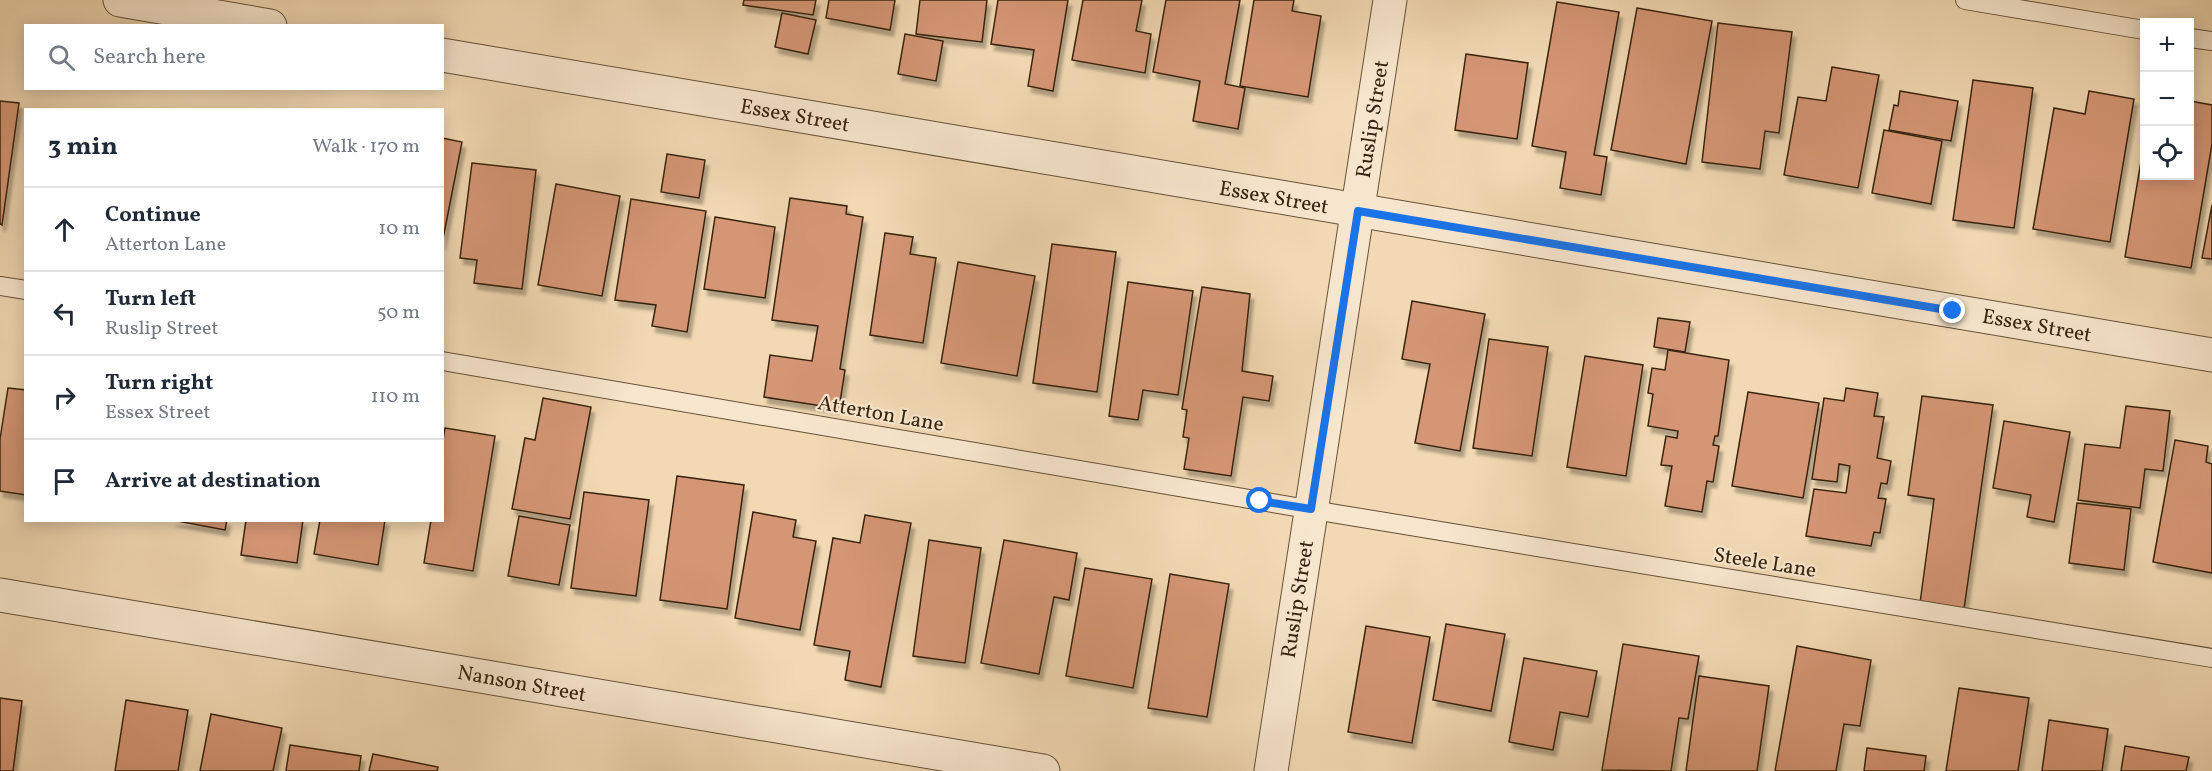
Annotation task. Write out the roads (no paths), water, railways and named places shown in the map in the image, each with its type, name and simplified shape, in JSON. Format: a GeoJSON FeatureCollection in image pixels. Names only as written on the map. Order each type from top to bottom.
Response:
{"type":"FeatureCollection","features":[{"type":"Feature","properties":{"kind":"street"},"geometry":{"type":"LineString","coordinates":[[120,0],[258,24]]}},
{"type":"Feature","properties":{"kind":"street","name":"Ruslip Street"},"geometry":{"type":"LineString","coordinates":[[1271,771],[1390,0]]}},
{"type":"Feature","properties":{"kind":"street","name":"Essex Street"},"geometry":{"type":"LineString","coordinates":[[444,55],[2212,355]]}},
{"type":"Feature","properties":{"kind":"street","name":"Nanson Street"},"geometry":{"type":"LineString","coordinates":[[0,595],[1043,771]]}},
{"type":"Feature","properties":{"kind":"lane"},"geometry":{"type":"LineString","coordinates":[[1965,0],[2140,29]]}},
{"type":"Feature","properties":{"kind":"lane"},"geometry":{"type":"LineString","coordinates":[[2194,39],[2212,41]]}},
{"type":"Feature","properties":{"kind":"lane"},"geometry":{"type":"LineString","coordinates":[[0,286],[24,290]]}},
{"type":"Feature","properties":{"kind":"lane","name":"Atterton Lane"},"geometry":{"type":"LineString","coordinates":[[444,361],[1311,509]]}},
{"type":"Feature","properties":{"kind":"lane","name":"Steele Lane"},"geometry":{"type":"LineString","coordinates":[[1311,509],[2212,658]]}}]}
